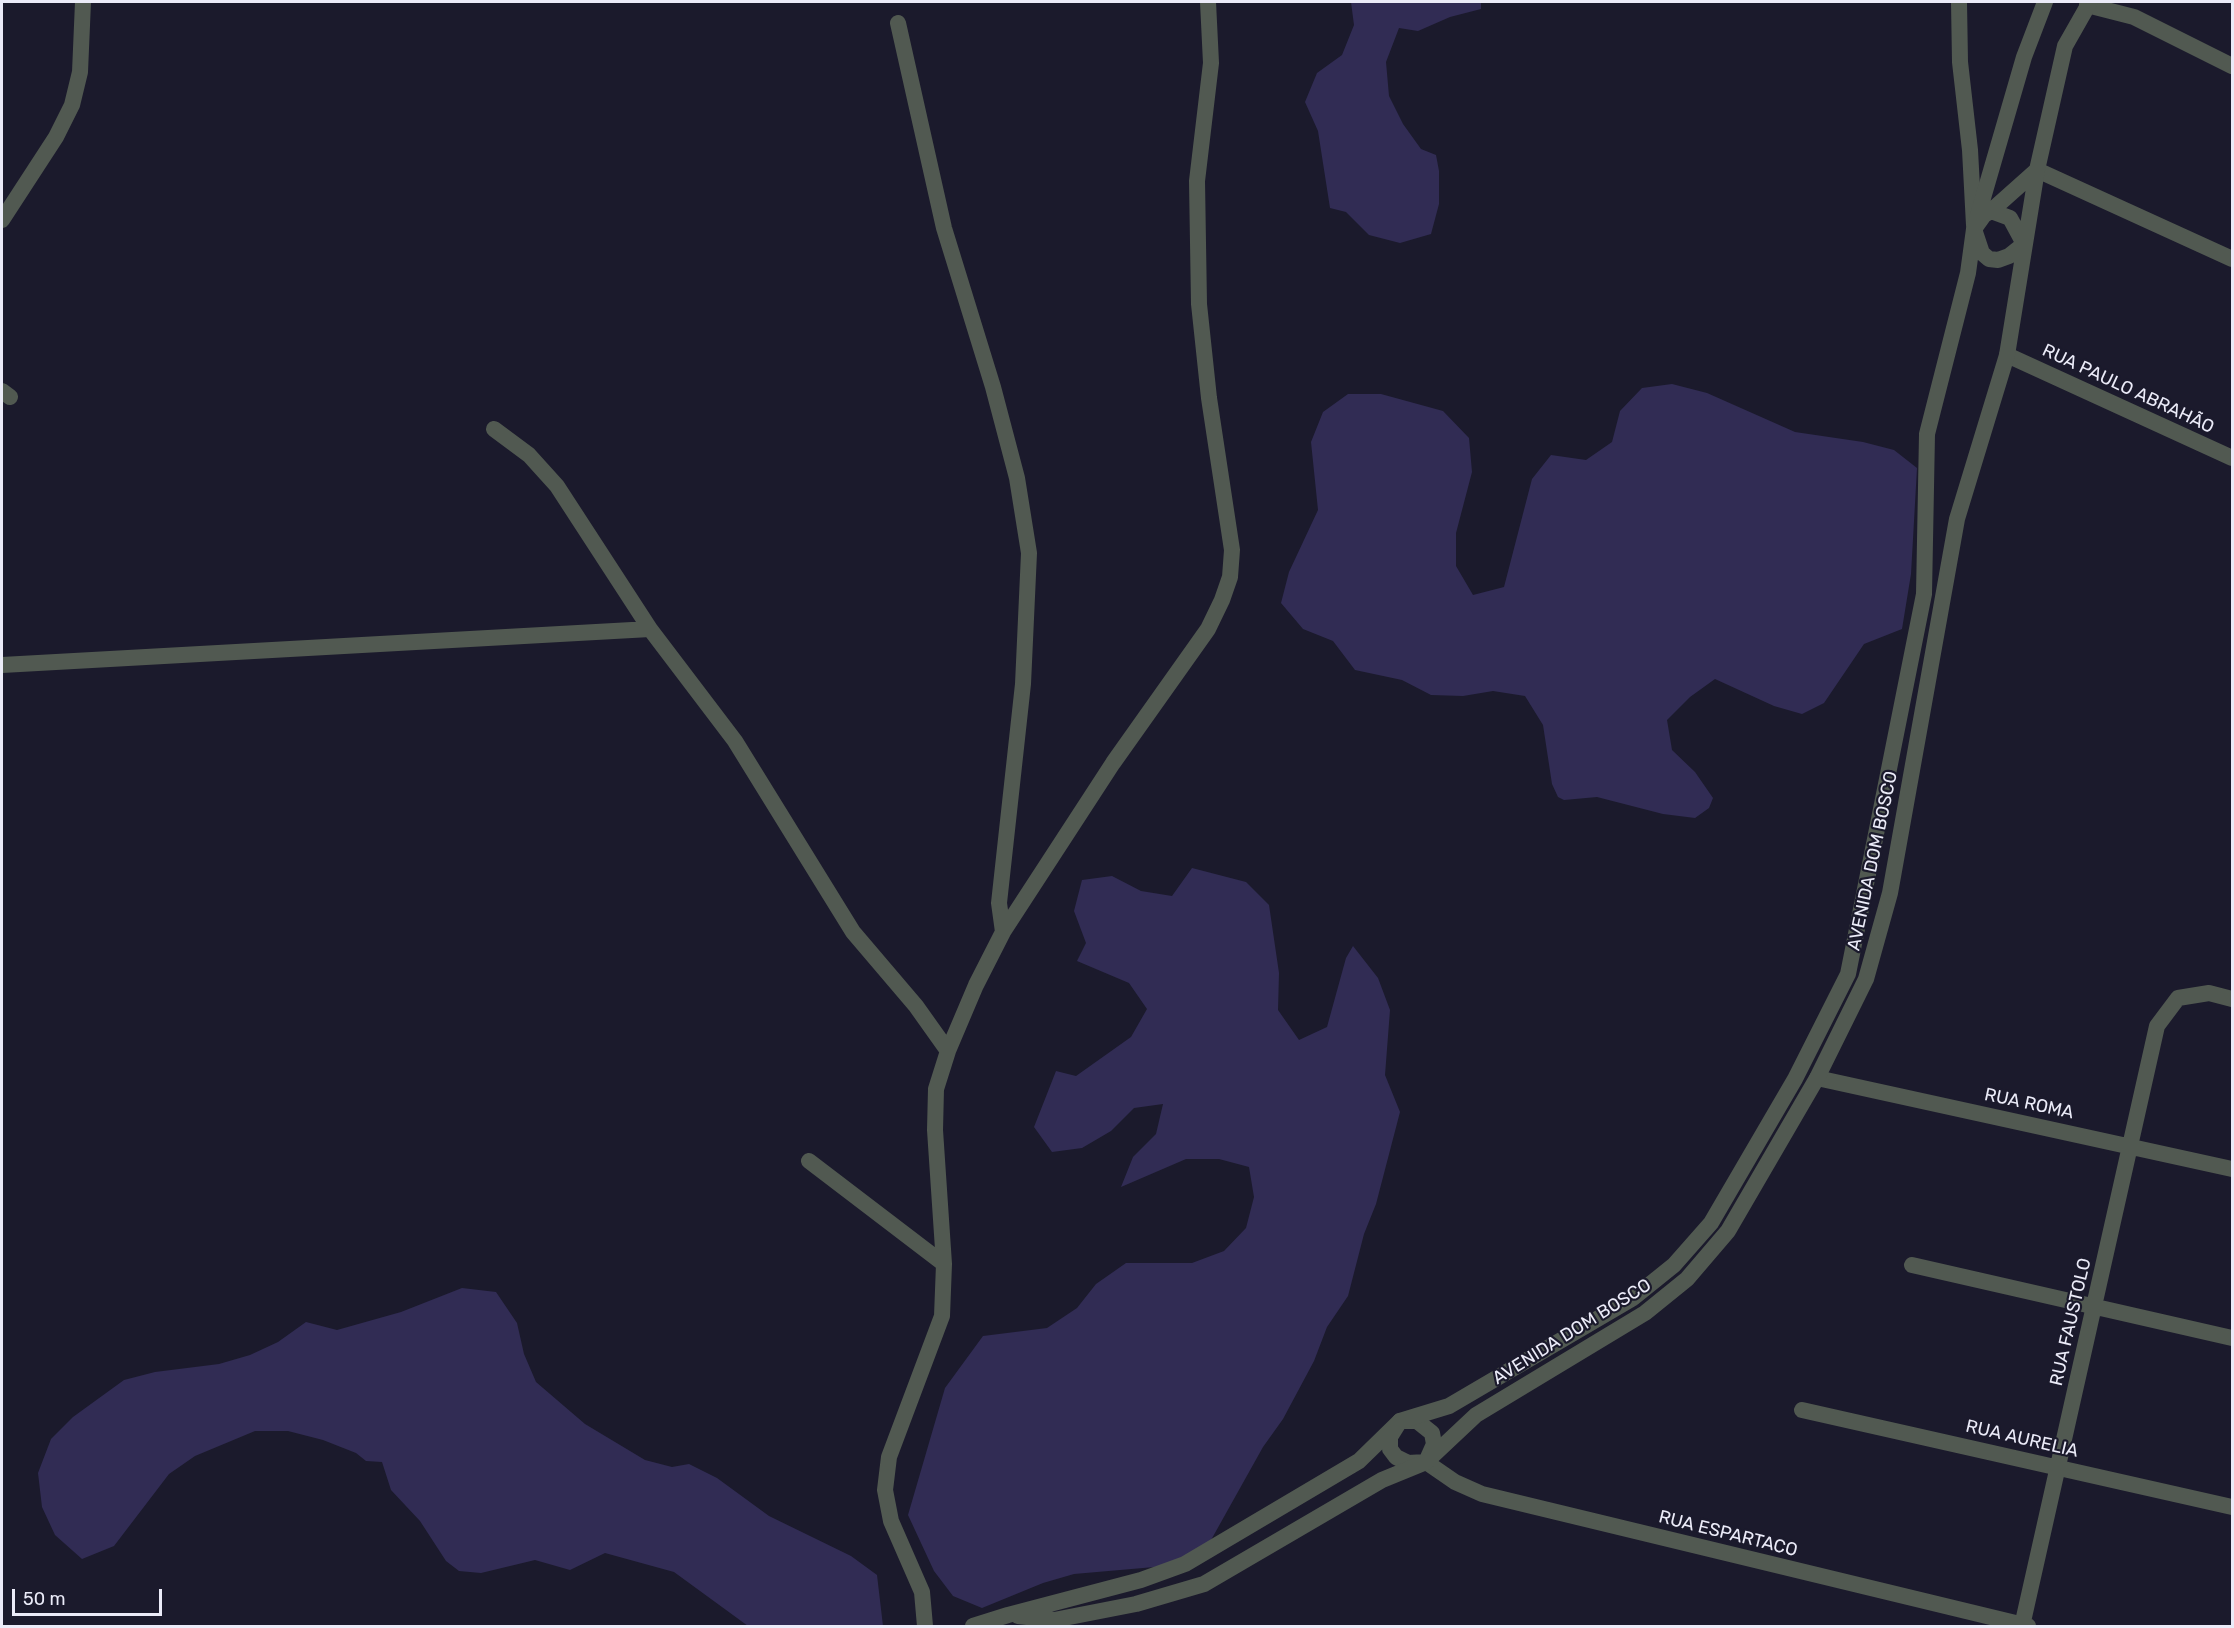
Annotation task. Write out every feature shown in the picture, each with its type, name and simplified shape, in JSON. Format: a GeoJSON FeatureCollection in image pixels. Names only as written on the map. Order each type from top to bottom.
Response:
{"type":"FeatureCollection","features":[{"type":"Feature","properties":{"kind":"street"},"geometry":{"type":"LineString","coordinates":[[2,220],[56,137],[72,105],[80,72],[83,2]]}},
{"type":"Feature","properties":{"kind":"street"},"geometry":{"type":"LineString","coordinates":[[925,1626],[922,1592],[891,1521],[885,1490],[889,1457],[942,1316],[944,1264],[934,1130],[936,1089],[948,1051],[976,985],[1004,932],[1113,763],[1208,629],[1230,577],[1232,550],[1209,398],[1200,304],[1197,181],[1211,63],[1208,2]]}},
{"type":"Feature","properties":{"kind":"street"},"geometry":{"type":"LineString","coordinates":[[1959,2],[1960,62],[1970,150],[1974,230],[1982,253],[1989,259],[1998,260],[2009,256],[2024,244],[2018,229],[2010,218],[1991,211]]}},
{"type":"Feature","properties":{"kind":"street"},"geometry":{"type":"LineString","coordinates":[[1974,230],[2024,57],[2044,3]]}},
{"type":"Feature","properties":{"kind":"street"},"geometry":{"type":"LineString","coordinates":[[2089,3],[2134,17],[2232,66]]}},
{"type":"Feature","properties":{"kind":"street","name":"AVENIDA DOM BOSCO"},"geometry":{"type":"LineString","coordinates":[[1008,1614],[1054,1620],[1136,1604],[1204,1584],[1382,1480],[1426,1462],[1476,1415],[1645,1313],[1687,1279],[1728,1231],[1817,1078],[1866,979],[1890,893],[1957,519],[2007,355],[2037,170],[2065,46],[2089,3]]}},
{"type":"Feature","properties":{"kind":"street"},"geometry":{"type":"LineString","coordinates":[[898,23],[944,228],[993,387],[1017,478],[1029,553],[1023,684],[999,903],[1004,932]]}},
{"type":"Feature","properties":{"kind":"street"},"geometry":{"type":"LineString","coordinates":[[1974,230],[1984,215],[2037,170],[2232,259]]}},
{"type":"Feature","properties":{"kind":"street","name":"AVENIDA DOM BOSCO"},"geometry":{"type":"LineString","coordinates":[[973,1626],[1008,1614],[1141,1580],[1185,1564],[1359,1461],[1400,1421],[1449,1406],[1633,1298],[1674,1266],[1711,1223],[1796,1079],[1848,974],[1862,918],[1924,594],[1927,434],[1968,273],[1974,230]]}},
{"type":"Feature","properties":{"kind":"street","name":"RUA PAULO ABRAHÃO"},"geometry":{"type":"LineString","coordinates":[[2007,355],[2232,458]]}},
{"type":"Feature","properties":{"kind":"street"},"geometry":{"type":"LineString","coordinates":[[494,429],[529,455],[557,486],[650,629],[735,741],[853,932],[916,1006],[948,1051]]}},
{"type":"Feature","properties":{"kind":"street"},"geometry":{"type":"LineString","coordinates":[[2,665],[650,629]]}},
{"type":"Feature","properties":{"kind":"street","name":"RUA FAUSTOLO"},"geometry":{"type":"LineString","coordinates":[[2024,1626],[2157,1026],[2178,998],[2209,993],[2232,999]]}},
{"type":"Feature","properties":{"kind":"street","name":"RUA ROMA"},"geometry":{"type":"LineString","coordinates":[[1817,1078],[2232,1169]]}},
{"type":"Feature","properties":{"kind":"street"},"geometry":{"type":"LineString","coordinates":[[809,1161],[944,1264]]}},
{"type":"Feature","properties":{"kind":"street"},"geometry":{"type":"LineString","coordinates":[[1912,1265],[2232,1338]]}},
{"type":"Feature","properties":{"kind":"street","name":"RUA AURELIA"},"geometry":{"type":"LineString","coordinates":[[1803,1410],[2232,1507]]}},
{"type":"Feature","properties":{"kind":"street"},"geometry":{"type":"LineString","coordinates":[[1400,1421],[1417,1421],[1432,1432],[1434,1444],[1426,1462],[1408,1463],[1396,1457],[1390,1449],[1390,1437],[1400,1421]]}},
{"type":"Feature","properties":{"kind":"street","name":"RUA ESPARTACO"},"geometry":{"type":"LineString","coordinates":[[1426,1462],[1455,1482],[1482,1494],[2024,1626]]}},
{"type":"Feature","properties":{"kind":"shaded area"},"geometry":{"type":"Polygon","coordinates":[[[1351,2],[1481,2],[1481,9],[1450,17],[1418,31],[1399,28],[1386,62],[1389,96],[1403,124],[1421,149],[1436,155],[1439,171],[1439,204],[1431,234],[1400,243],[1369,235],[1346,212],[1330,208],[1318,131],[1305,102],[1317,73],[1342,55],[1354,25],[1351,2]]]}},
{"type":"Feature","properties":{"kind":"shaded area"},"geometry":{"type":"Polygon","coordinates":[[[1672,384],[1707,393],[1795,432],[1863,442],[1894,450],[1917,468],[1911,574],[1902,629],[1864,644],[1824,703],[1802,714],[1774,706],[1715,679],[1690,697],[1667,720],[1672,750],[1695,772],[1713,798],[1709,808],[1695,818],[1663,814],[1597,797],[1564,800],[1558,797],[1552,784],[1543,725],[1525,696],[1493,691],[1463,696],[1431,695],[1402,680],[1355,670],[1333,641],[1303,629],[1281,603],[1289,572],[1318,510],[1311,442],[1323,412],[1348,394],[1381,394],[1443,411],[1469,438],[1472,472],[1456,533],[1456,566],[1473,595],[1504,587],[1532,479],[1551,455],[1586,460],[1612,442],[1620,411],[1642,388],[1672,384]]]}},
{"type":"Feature","properties":{"kind":"shaded area"},"geometry":{"type":"Polygon","coordinates":[[[1192,868],[1246,882],[1269,905],[1279,973],[1278,1010],[1299,1040],[1327,1027],[1346,958],[1353,946],[1378,978],[1390,1010],[1385,1075],[1400,1112],[1376,1204],[1364,1234],[1348,1296],[1327,1327],[1314,1361],[1283,1419],[1263,1447],[1206,1549],[1166,1566],[1074,1574],[1043,1583],[982,1608],[953,1596],[934,1571],[908,1515],[945,1388],[983,1336],[1047,1328],[1077,1308],[1096,1284],[1126,1263],[1192,1263],[1224,1251],[1246,1228],[1254,1197],[1249,1167],[1219,1159],[1186,1159],[1121,1187],[1133,1157],[1156,1134],[1163,1104],[1134,1108],[1111,1131],[1082,1148],[1052,1152],[1034,1127],[1056,1071],[1076,1076],[1131,1037],[1147,1009],[1129,983],[1077,961],[1086,943],[1074,911],[1082,880],[1112,876],[1141,891],[1172,896],[1192,868]]]}},
{"type":"Feature","properties":{"kind":"shaded area"},"geometry":{"type":"Polygon","coordinates":[[[462,1288],[496,1292],[517,1323],[524,1354],[536,1382],[585,1424],[645,1460],[672,1467],[689,1464],[717,1478],[769,1516],[851,1556],[877,1575],[883,1626],[748,1626],[674,1572],[605,1553],[570,1570],[535,1560],[481,1573],[459,1571],[446,1561],[420,1521],[391,1490],[382,1462],[366,1461],[356,1453],[323,1440],[288,1431],[255,1431],[195,1456],[169,1474],[114,1546],[82,1559],[55,1535],[42,1507],[38,1473],[51,1439],[73,1417],[124,1380],[155,1372],[219,1364],[250,1355],[278,1342],[306,1322],[337,1330],[401,1312],[462,1288]]]}}]}
